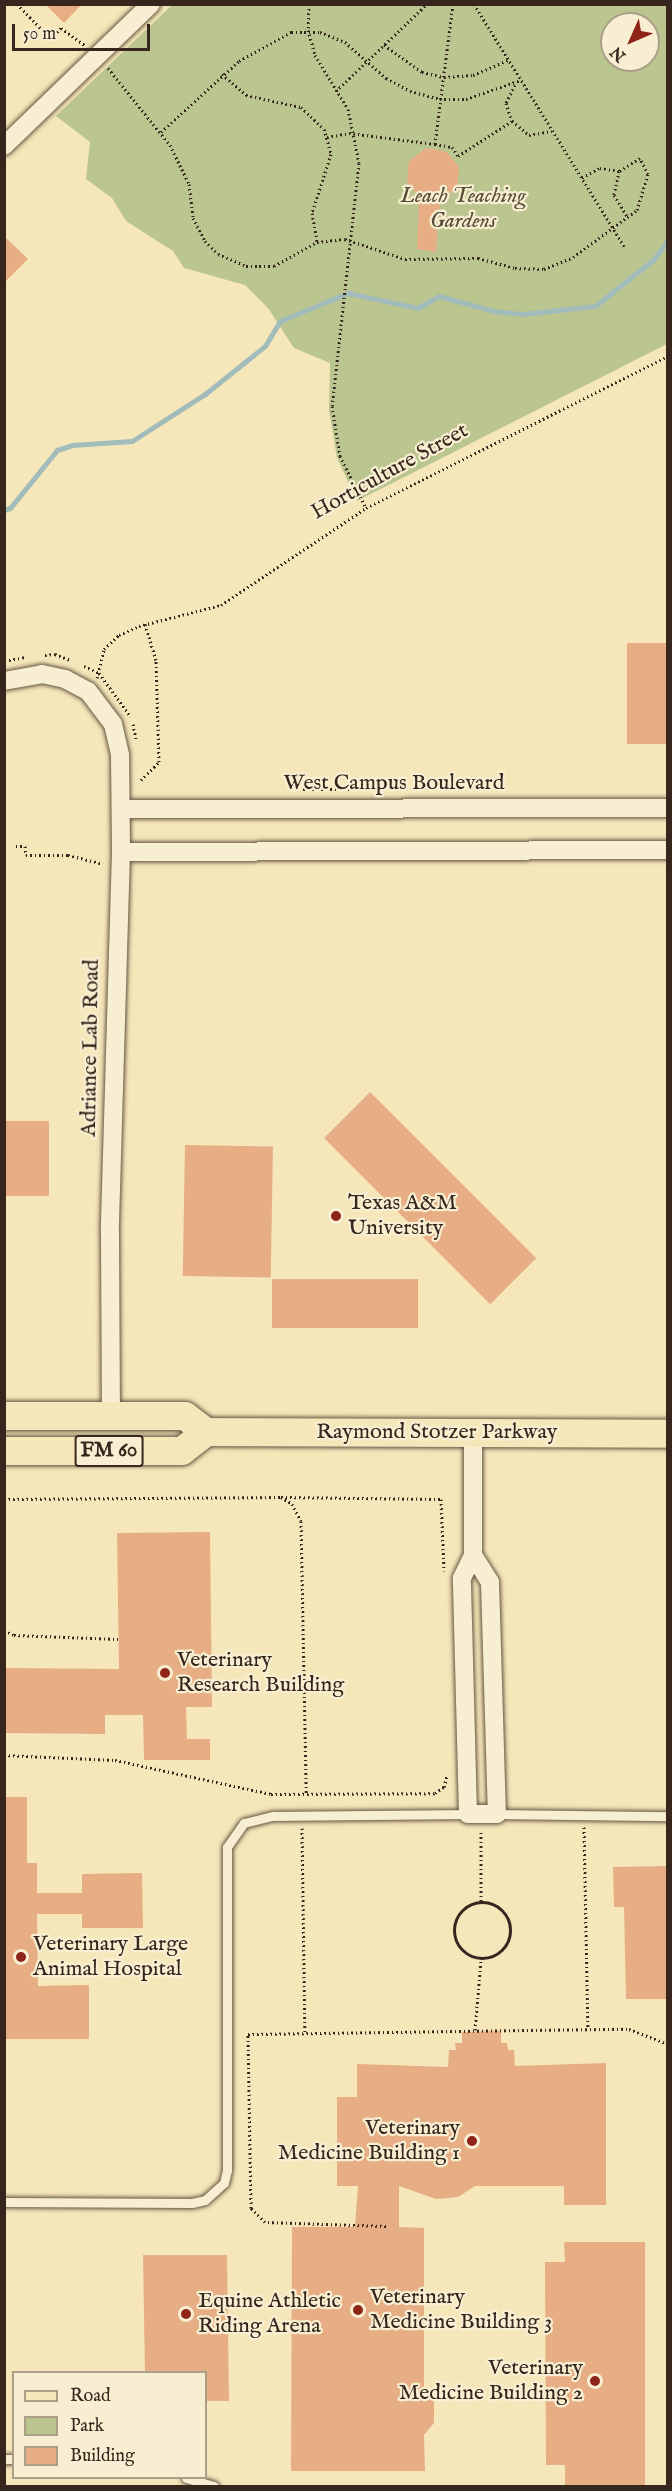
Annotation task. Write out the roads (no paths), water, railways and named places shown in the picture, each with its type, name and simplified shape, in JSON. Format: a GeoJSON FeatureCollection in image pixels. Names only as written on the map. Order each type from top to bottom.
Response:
{"type":"FeatureCollection","features":[{"type":"Feature","properties":{"kind":"main road","name":"FM 60"},"geometry":{"type":"LineString","coordinates":[[4,1416],[185,1416],[206,1432],[182,1451],[5,1451]]}},
{"type":"Feature","properties":{"kind":"main road"},"geometry":{"type":"LineString","coordinates":[[5,1451],[36,1434],[95,1433],[111,1416]]}},
{"type":"Feature","properties":{"kind":"main road","name":"Raymond Stotzer Parkway"},"geometry":{"type":"LineString","coordinates":[[206,1432],[668,1434]]}},
{"type":"Feature","properties":{"kind":"street"},"geometry":{"type":"LineString","coordinates":[[4,146],[95,54],[151,4]]}},
{"type":"Feature","properties":{"kind":"street","name":"Adriance Lab Road"},"geometry":{"type":"LineString","coordinates":[[4,681],[42,674],[93,685],[117,740],[121,852],[110,1233],[111,1416]]}},
{"type":"Feature","properties":{"kind":"street","name":"West Campus Boulevard"},"geometry":{"type":"LineString","coordinates":[[121,809],[668,808]]}},
{"type":"Feature","properties":{"kind":"street"},"geometry":{"type":"LineString","coordinates":[[121,852],[668,850]]}},
{"type":"Feature","properties":{"kind":"street"},"geometry":{"type":"LineString","coordinates":[[473,1434],[473,1555],[462,1578],[482,1814]]}},
{"type":"Feature","properties":{"kind":"street"},"geometry":{"type":"LineString","coordinates":[[473,1555],[490,1581],[482,1814]]}},
{"type":"Feature","properties":{"kind":"lane"},"geometry":{"type":"LineString","coordinates":[[4,2202],[192,2203],[205,2200],[224,2183],[228,2170],[227,1847],[244,1823],[273,1816],[482,1814],[668,1816]]}},
{"type":"Feature","properties":{"kind":"lane"},"geometry":{"type":"LineString","coordinates":[[189,2479],[214,2487]]}},
{"type":"Feature","properties":{"kind":"waterway"},"geometry":{"type":"LineString","coordinates":[[4,510],[10,508],[57,450],[72,445],[132,441],[205,394],[265,346],[280,321],[348,293],[418,308],[439,296],[493,311],[523,314],[595,306],[654,259],[668,240]]}},
{"type":"Feature","properties":{"kind":"place","name":"Texas A&M University"},"geometry":{"type":"Point","coordinates":[336,1216]}},
{"type":"Feature","properties":{"kind":"place","name":"Veterinary Research Building"},"geometry":{"type":"Point","coordinates":[165,1673]}},
{"type":"Feature","properties":{"kind":"place","name":"Veterinary Large Animal Hospital"},"geometry":{"type":"Point","coordinates":[21,1957]}},
{"type":"Feature","properties":{"kind":"place","name":"Veterinary Medicine Building 1"},"geometry":{"type":"Point","coordinates":[472,2141]}},
{"type":"Feature","properties":{"kind":"place","name":"Veterinary Medicine Building 3"},"geometry":{"type":"Point","coordinates":[358,2310]}},
{"type":"Feature","properties":{"kind":"place","name":"Equine Athletic Riding Arena"},"geometry":{"type":"Point","coordinates":[186,2314]}},
{"type":"Feature","properties":{"kind":"place","name":"Veterinary Medicine Building 2"},"geometry":{"type":"Point","coordinates":[595,2381]}},
{"type":"Feature","properties":{"kind":"park label","name":"Leach Teaching Gardens"},"geometry":{"type":"Point","coordinates":[463,208]}}]}
